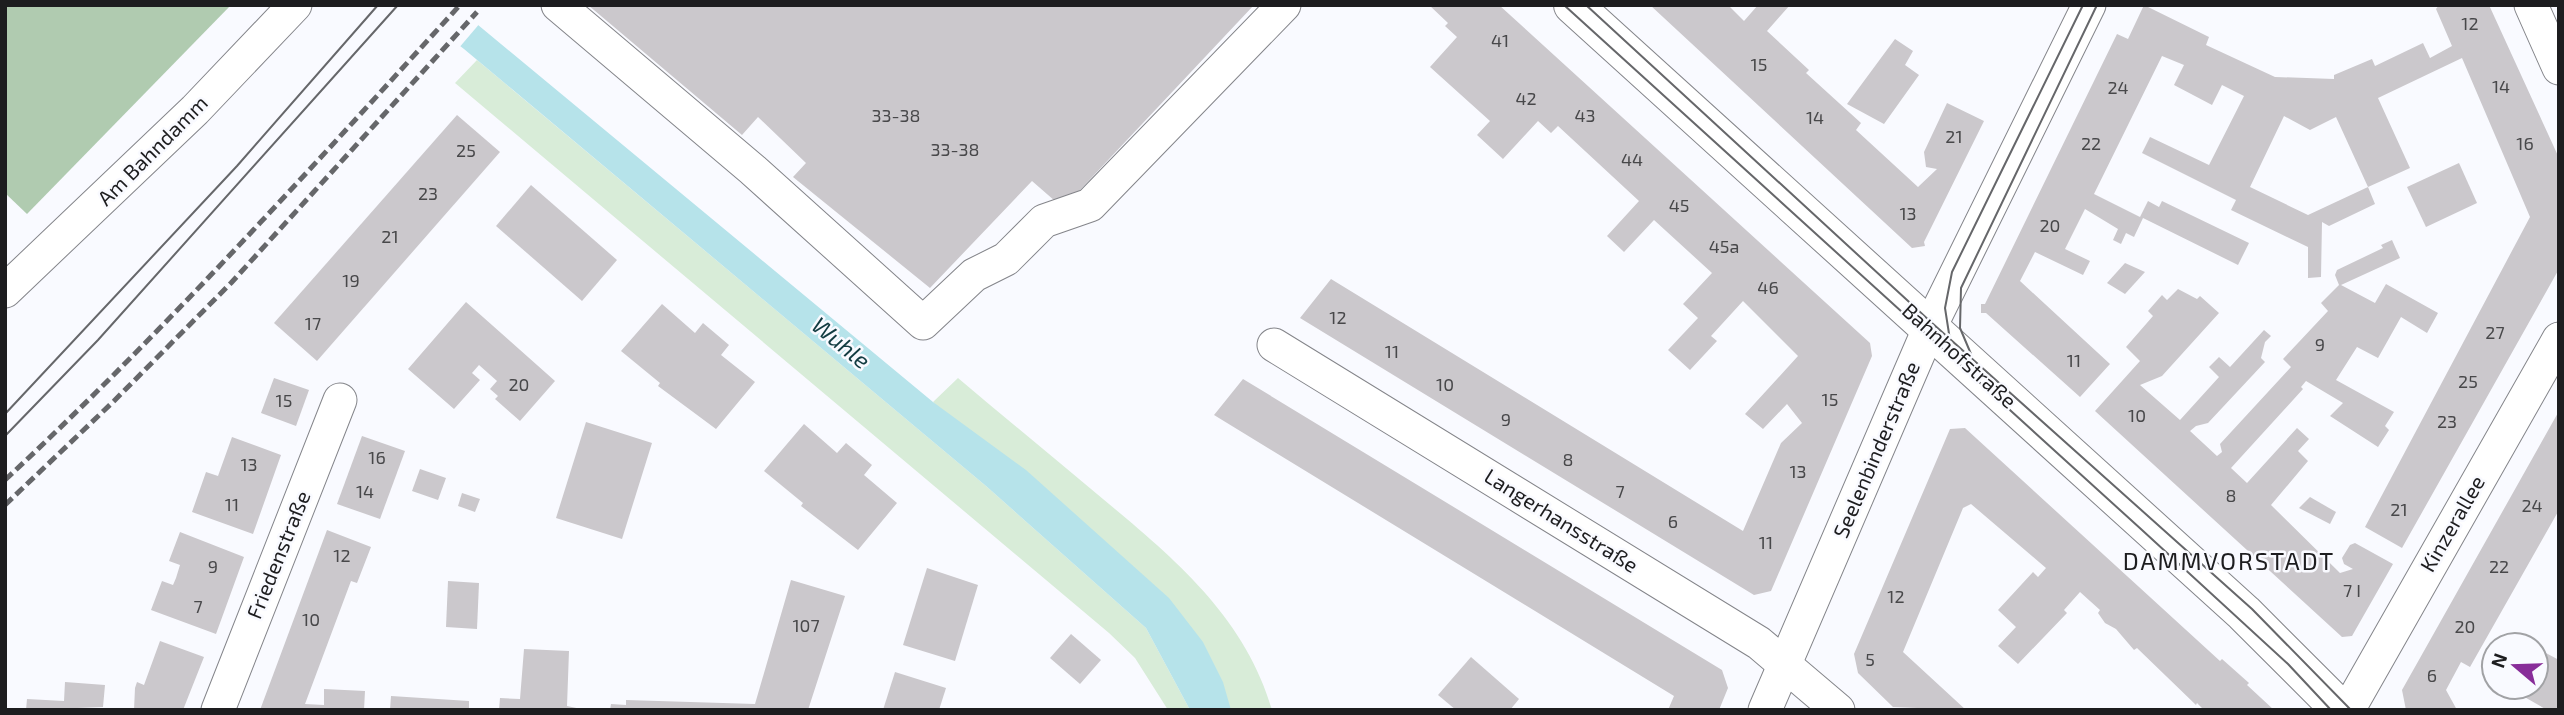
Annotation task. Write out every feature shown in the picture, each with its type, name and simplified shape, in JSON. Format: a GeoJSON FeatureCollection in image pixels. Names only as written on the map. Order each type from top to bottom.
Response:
{"type":"FeatureCollection","features":[{"type":"Feature","properties":{"kind":"main road","name":"Bahnhofstraße"},"geometry":{"type":"LineString","coordinates":[[1573,5],[2244,613],[2341,710]]}},
{"type":"Feature","properties":{"kind":"street","name":"Am Bahndamm"},"geometry":{"type":"LineString","coordinates":[[5,291],[195,110],[295,5]]}},
{"type":"Feature","properties":{"kind":"street"},"geometry":{"type":"LineString","coordinates":[[558,5],[753,170],[923,323],[974,275],[1006,259],[1044,221],[1090,205],[1284,5]]}},
{"type":"Feature","properties":{"kind":"street","name":"Seelenbinderstraße"},"geometry":{"type":"LineString","coordinates":[[1765,710],[1928,329],[2089,5]]}},
{"type":"Feature","properties":{"kind":"street"},"geometry":{"type":"LineString","coordinates":[[2531,5],[2559,68]]}},
{"type":"Feature","properties":{"kind":"street","name":"Kinzerallee"},"geometry":{"type":"LineString","coordinates":[[2348,710],[2559,339]]}},
{"type":"Feature","properties":{"kind":"street","name":"Langerhansstraße"},"geometry":{"type":"LineString","coordinates":[[1274,345],[1759,643],[1838,710]]}},
{"type":"Feature","properties":{"kind":"street","name":"Friedenstraße"},"geometry":{"type":"LineString","coordinates":[[218,710],[340,400]]}},
{"type":"Feature","properties":{"kind":"green space"},"geometry":{"type":"Polygon","coordinates":[[[5,5],[231,5],[27,214],[5,193],[5,5]]]}},
{"type":"Feature","properties":{"kind":"green space"},"geometry":{"type":"Polygon","coordinates":[[[477,60],[986,486],[1146,628],[1190,710],[1168,710],[1135,658],[1109,633],[455,83],[477,60]]]}},
{"type":"Feature","properties":{"kind":"green space"},"geometry":{"type":"Polygon","coordinates":[[[958,378],[1151,540],[1201,589],[1243,644],[1272,710],[1231,710],[933,402],[958,378]]]}},
{"type":"Feature","properties":{"kind":"water","name":"Wuhle"},"geometry":{"type":"Polygon","coordinates":[[[406,5],[454,5],[933,402],[1026,470],[1169,598],[1203,642],[1223,682],[1231,710],[1190,710],[1146,628],[986,486],[464,49],[406,5]]]}},
{"type":"Feature","properties":{"kind":"pier"},"geometry":{"type":"Polygon","coordinates":[[[403,5],[459,5],[481,22],[458,49],[403,5]]]}},
{"type":"Feature","properties":{"kind":"building"},"geometry":{"type":"Polygon","coordinates":[[[588,5],[1254,5],[1063,208],[1032,181],[930,288],[793,177],[806,163],[758,117],[742,135],[588,5]]]}},
{"type":"Feature","properties":{"kind":"building"},"geometry":{"type":"Polygon","coordinates":[[[1429,5],[1499,5],[1870,343],[1872,356],[1771,591],[1754,595],[1300,318],[1331,279],[1743,531],[1781,443],[1802,423],[1787,404],[1763,429],[1745,414],[1798,356],[1743,301],[1711,336],[1717,341],[1690,370],[1668,350],[1698,318],[1683,304],[1712,273],[1654,220],[1624,252],[1607,236],[1639,201],[1558,126],[1551,133],[1538,121],[1503,159],[1477,135],[1490,121],[1430,67],[1457,37],[1445,26],[1448,23],[1429,5]]]}},
{"type":"Feature","properties":{"kind":"building"},"geometry":{"type":"Polygon","coordinates":[[[1650,5],[1728,5],[1744,21],[1758,5],[1790,5],[1767,31],[1809,70],[1806,73],[1861,123],[1856,130],[1918,187],[1937,169],[1926,167],[1924,152],[1947,103],[1984,121],[1924,242],[1925,246],[1912,248],[1650,5]]]}},
{"type":"Feature","properties":{"kind":"building"},"geometry":{"type":"Polygon","coordinates":[[[2144,5],[2209,37],[2206,45],[2275,77],[2334,79],[2334,75],[2372,59],[2375,66],[2423,43],[2430,58],[2452,46],[2436,9],[2439,5],[2489,5],[2559,158],[2559,269],[2402,548],[2365,527],[2530,217],[2462,58],[2378,98],[2410,168],[2368,187],[2375,204],[2329,226],[2322,222],[2321,277],[2308,278],[2308,247],[2231,210],[2236,200],[2142,153],[2150,137],[2209,165],[2244,96],[2222,85],[2212,105],[2174,85],[2184,65],[2162,56],[2094,194],[2140,217],[2148,201],[2159,207],[2162,201],[2249,243],[2238,265],[2143,218],[2134,237],[2126,233],[2121,244],[2113,240],[2118,229],[2085,209],[2065,249],[2090,261],[2083,275],[2035,252],[2020,281],[2110,364],[2080,397],[1986,313],[1981,313],[1981,304],[1985,304],[2117,34],[2128,39],[2144,5]],[[2284,116],[2250,187],[2308,215],[2368,187],[2336,117],[2310,130],[2284,116]]]}},
{"type":"Feature","properties":{"kind":"building"},"geometry":{"type":"Polygon","coordinates":[[[1895,39],[1913,51],[1905,65],[1919,75],[1884,124],[1847,104],[1895,39]]]}},
{"type":"Feature","properties":{"kind":"building"},"geometry":{"type":"Polygon","coordinates":[[[457,115],[500,152],[317,361],[274,323],[457,115]]]}},
{"type":"Feature","properties":{"kind":"building"},"geometry":{"type":"Polygon","coordinates":[[[2459,163],[2477,203],[2426,227],[2407,187],[2459,163]]]}},
{"type":"Feature","properties":{"kind":"building"},"geometry":{"type":"Polygon","coordinates":[[[531,185],[617,260],[582,301],[496,226],[531,185]]]}},
{"type":"Feature","properties":{"kind":"building"},"geometry":{"type":"Polygon","coordinates":[[[2392,240],[2400,258],[2341,285],[2375,303],[2386,284],[2438,313],[2427,333],[2401,317],[2378,358],[2357,347],[2336,380],[2394,412],[2385,426],[2389,430],[2378,447],[2330,416],[2343,403],[2306,381],[2301,387],[2303,389],[2231,468],[2247,483],[2297,428],[2309,439],[2298,451],[2308,461],[2271,505],[2340,573],[2353,569],[2344,564],[2342,558],[2350,545],[2355,543],[2393,564],[2352,636],[2342,637],[2095,411],[2140,361],[2126,347],[2153,316],[2148,311],[2162,295],[2167,300],[2178,289],[2197,299],[2200,296],[2219,313],[2162,376],[2140,385],[2180,420],[2219,377],[2209,367],[2219,357],[2230,367],[2264,330],[2271,336],[2265,342],[2261,358],[2265,362],[2208,423],[2196,426],[2190,431],[2217,456],[2222,452],[2220,444],[2291,367],[2283,359],[2328,311],[2321,303],[2339,285],[2335,275],[2337,270],[2383,248],[2381,245],[2392,240]]]}},
{"type":"Feature","properties":{"kind":"building"},"geometry":{"type":"Polygon","coordinates":[[[2125,263],[2145,272],[2125,294],[2107,283],[2125,263]]]}},
{"type":"Feature","properties":{"kind":"building"},"geometry":{"type":"Polygon","coordinates":[[[466,302],[555,381],[520,421],[495,399],[498,396],[490,389],[497,381],[479,365],[472,373],[480,380],[454,409],[408,369],[466,302]]]}},
{"type":"Feature","properties":{"kind":"building"},"geometry":{"type":"Polygon","coordinates":[[[662,304],[695,333],[703,323],[729,345],[721,355],[755,382],[716,429],[658,386],[660,383],[621,351],[662,304]]]}},
{"type":"Feature","properties":{"kind":"building"},"geometry":{"type":"Polygon","coordinates":[[[274,378],[309,390],[296,426],[261,413],[274,378]]]}},
{"type":"Feature","properties":{"kind":"building"},"geometry":{"type":"Polygon","coordinates":[[[1243,379],[1722,670],[1728,688],[1719,710],[1668,710],[1674,696],[1214,415],[1243,379]]]}},
{"type":"Feature","properties":{"kind":"building"},"geometry":{"type":"Polygon","coordinates":[[[2559,411],[2559,510],[2490,631],[2480,631],[2480,649],[2470,667],[2461,662],[2446,690],[2457,710],[2406,710],[2402,690],[2559,411]]]}},
{"type":"Feature","properties":{"kind":"building"},"geometry":{"type":"Polygon","coordinates":[[[586,422],[652,443],[622,539],[556,518],[586,422]]]}},
{"type":"Feature","properties":{"kind":"building"},"geometry":{"type":"Polygon","coordinates":[[[804,424],[837,453],[846,443],[872,465],[864,475],[897,503],[858,550],[801,506],[803,503],[764,471],[804,424]]]}},
{"type":"Feature","properties":{"kind":"building"},"geometry":{"type":"Polygon","coordinates":[[[1965,428],[2220,661],[2222,659],[2249,683],[2247,685],[2274,710],[2204,710],[2137,648],[2134,650],[2116,629],[2105,623],[2098,613],[2100,610],[2080,592],[2064,610],[2067,613],[2018,664],[1998,646],[2016,627],[1998,610],[2033,572],[2038,577],[2046,568],[1971,504],[1963,508],[1903,652],[1966,710],[1893,707],[1858,673],[1854,654],[1950,429],[1965,428]]]}},
{"type":"Feature","properties":{"kind":"building"},"geometry":{"type":"Polygon","coordinates":[[[362,436],[405,451],[380,519],[337,504],[362,436]]]}},
{"type":"Feature","properties":{"kind":"building"},"geometry":{"type":"Polygon","coordinates":[[[232,437],[281,455],[253,534],[192,512],[206,472],[218,476],[232,437]]]}},
{"type":"Feature","properties":{"kind":"building"},"geometry":{"type":"Polygon","coordinates":[[[420,469],[446,478],[438,500],[412,491],[420,469]]]}},
{"type":"Feature","properties":{"kind":"building"},"geometry":{"type":"Polygon","coordinates":[[[462,493],[480,499],[475,512],[458,506],[462,493]]]}},
{"type":"Feature","properties":{"kind":"building"},"geometry":{"type":"Polygon","coordinates":[[[2310,497],[2336,512],[2330,524],[2299,508],[2310,497]]]}},
{"type":"Feature","properties":{"kind":"building"},"geometry":{"type":"Polygon","coordinates":[[[327,530],[371,547],[357,583],[351,581],[305,704],[324,705],[324,689],[365,691],[364,710],[260,710],[327,530]]]}},
{"type":"Feature","properties":{"kind":"building"},"geometry":{"type":"Polygon","coordinates":[[[180,532],[244,557],[216,634],[151,610],[162,581],[173,585],[176,578],[180,565],[169,561],[180,532]]]}},
{"type":"Feature","properties":{"kind":"building"},"geometry":{"type":"Polygon","coordinates":[[[927,568],[978,585],[955,661],[903,645],[927,568]]]}},
{"type":"Feature","properties":{"kind":"building"},"geometry":{"type":"Polygon","coordinates":[[[791,580],[845,596],[808,710],[610,710],[611,704],[626,705],[626,700],[755,704],[791,580]]]}},
{"type":"Feature","properties":{"kind":"building"},"geometry":{"type":"Polygon","coordinates":[[[448,581],[479,583],[477,629],[446,627],[448,581]]]}},
{"type":"Feature","properties":{"kind":"building"},"geometry":{"type":"Polygon","coordinates":[[[1071,634],[1101,660],[1080,684],[1050,658],[1071,634]]]}},
{"type":"Feature","properties":{"kind":"building"},"geometry":{"type":"Polygon","coordinates":[[[160,641],[204,657],[183,710],[134,710],[137,682],[144,685],[160,641]]]}},
{"type":"Feature","properties":{"kind":"building"},"geometry":{"type":"Polygon","coordinates":[[[524,649],[569,651],[567,706],[586,710],[499,710],[500,698],[520,699],[524,649]]]}},
{"type":"Feature","properties":{"kind":"building"},"geometry":{"type":"Polygon","coordinates":[[[2550,655],[2559,660],[2559,710],[2547,710],[2531,701],[2550,701],[2550,655]]]}},
{"type":"Feature","properties":{"kind":"building"},"geometry":{"type":"Polygon","coordinates":[[[1471,657],[1519,699],[1510,710],[1456,710],[1438,695],[1471,657]]]}},
{"type":"Feature","properties":{"kind":"building"},"geometry":{"type":"Polygon","coordinates":[[[895,672],[946,688],[939,710],[883,710],[895,672]]]}},
{"type":"Feature","properties":{"kind":"building"},"geometry":{"type":"Polygon","coordinates":[[[65,682],[105,685],[103,707],[26,710],[27,699],[64,701],[65,682]]]}},
{"type":"Feature","properties":{"kind":"building"},"geometry":{"type":"Polygon","coordinates":[[[391,696],[469,701],[469,710],[390,710],[391,696]]]}},
{"type":"Feature","properties":{"kind":"tram line"},"geometry":{"type":"LineString","coordinates":[[5,414],[237,166],[378,5]]}},
{"type":"Feature","properties":{"kind":"tram line"},"geometry":{"type":"LineString","coordinates":[[5,436],[98,340],[398,5]]}},
{"type":"Feature","properties":{"kind":"tram line"},"geometry":{"type":"LineString","coordinates":[[1564,5],[2288,664],[2331,710]]}},
{"type":"Feature","properties":{"kind":"tram line"},"geometry":{"type":"LineString","coordinates":[[1586,5],[1932,323],[2252,609],[2351,710]]}},
{"type":"Feature","properties":{"kind":"tram line"},"geometry":{"type":"LineString","coordinates":[[1950,340],[1945,308],[1952,272],[2083,5]]}},
{"type":"Feature","properties":{"kind":"tram line"},"geometry":{"type":"LineString","coordinates":[[1971,354],[1960,328],[1961,288],[2097,5]]}},
{"type":"Feature","properties":{"kind":"railway"},"geometry":{"type":"LineString","coordinates":[[5,480],[181,307],[460,5]]}},
{"type":"Feature","properties":{"kind":"railway"},"geometry":{"type":"LineString","coordinates":[[5,505],[114,401],[231,283],[477,12]]}},
{"type":"Feature","properties":{"kind":"district","name":"DAMMVORSTADT"},"geometry":{"type":"Point","coordinates":[2229,562]}}]}
